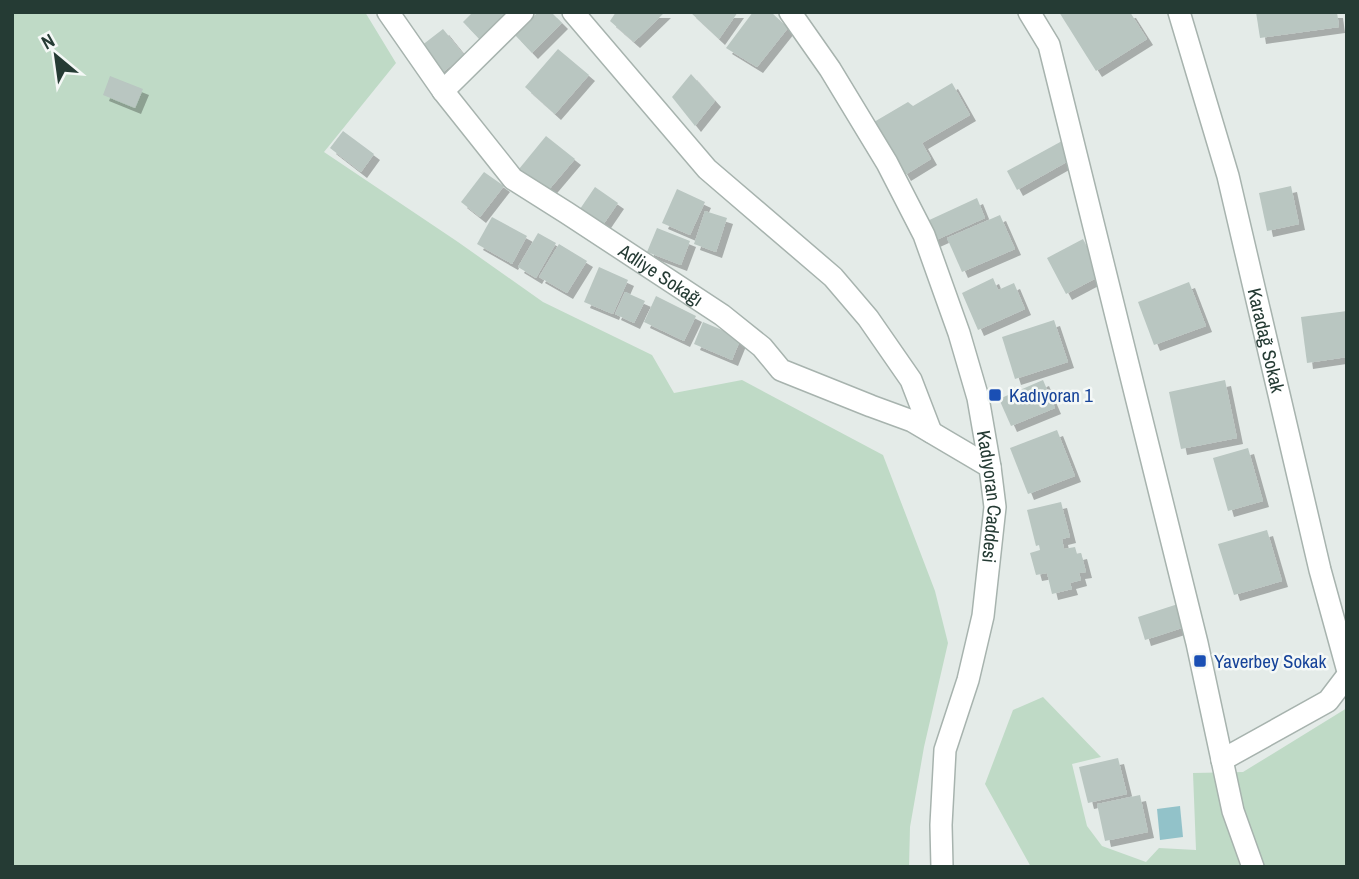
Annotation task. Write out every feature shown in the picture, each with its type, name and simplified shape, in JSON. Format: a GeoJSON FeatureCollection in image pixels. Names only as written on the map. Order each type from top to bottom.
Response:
{"type":"FeatureCollection","features":[{"type":"Feature","properties":{"kind":"street","name":"Adliye Sokağı"},"geometry":{"type":"LineString","coordinates":[[388,12],[443,90],[513,179],[722,316],[762,347],[781,370],[912,421],[990,467]]}},
{"type":"Feature","properties":{"kind":"street"},"geometry":{"type":"LineString","coordinates":[[443,90],[523,12]]}},
{"type":"Feature","properties":{"kind":"street"},"geometry":{"type":"LineString","coordinates":[[573,12],[707,169],[833,277],[868,318],[911,380],[931,432]]}},
{"type":"Feature","properties":{"kind":"street","name":"Kadıyoran Caddesi"},"geometry":{"type":"LineString","coordinates":[[790,12],[830,69],[887,163],[924,235],[959,333],[978,398],[995,507],[983,616],[968,680],[945,750],[942,867]]}},
{"type":"Feature","properties":{"kind":"street"},"geometry":{"type":"LineString","coordinates":[[1029,12],[1049,45],[1197,643],[1233,811],[1253,867]]}},
{"type":"Feature","properties":{"kind":"street","name":"Karadağ Sokak"},"geometry":{"type":"LineString","coordinates":[[1179,12],[1228,176],[1317,556],[1347,668]]}},
{"type":"Feature","properties":{"kind":"street"},"geometry":{"type":"LineString","coordinates":[[1222,760],[1328,701],[1347,676]]}},
{"type":"Feature","properties":{"kind":"green space"},"geometry":{"type":"Polygon","coordinates":[[[14,12],[365,12],[396,63],[324,152],[543,302],[652,355],[674,393],[742,380],[883,455],[935,591],[948,643],[924,747],[910,827],[909,867],[12,867],[14,12]]]}},
{"type":"Feature","properties":{"kind":"green space"},"geometry":{"type":"Polygon","coordinates":[[[1043,697],[1101,757],[1072,764],[1087,826],[1102,846],[1146,862],[1159,848],[1196,850],[1193,773],[1243,772],[1347,708],[1347,867],[1031,867],[985,784],[1013,710],[1043,697]]]}},
{"type":"Feature","properties":{"kind":"water"},"geometry":{"type":"Polygon","coordinates":[[[1180,806],[1183,837],[1160,840],[1157,809],[1180,806]]]}},
{"type":"Feature","properties":{"kind":"building"},"geometry":{"type":"Polygon","coordinates":[[[473,12],[516,12],[484,44],[463,22],[473,12]]]}},
{"type":"Feature","properties":{"kind":"building"},"geometry":{"type":"Polygon","coordinates":[[[538,12],[551,12],[562,23],[532,53],[515,35],[538,12]]]}},
{"type":"Feature","properties":{"kind":"building"},"geometry":{"type":"Polygon","coordinates":[[[616,12],[665,12],[634,42],[610,21],[616,12]]]}},
{"type":"Feature","properties":{"kind":"building"},"geometry":{"type":"Polygon","coordinates":[[[690,12],[738,12],[719,39],[690,12]]]}},
{"type":"Feature","properties":{"kind":"building"},"geometry":{"type":"Polygon","coordinates":[[[753,12],[771,12],[788,28],[757,67],[726,48],[753,12]]]}},
{"type":"Feature","properties":{"kind":"building"},"geometry":{"type":"Polygon","coordinates":[[[1059,12],[1130,12],[1147,39],[1096,71],[1059,12]]]}},
{"type":"Feature","properties":{"kind":"building"},"geometry":{"type":"Polygon","coordinates":[[[1256,12],[1337,12],[1339,27],[1260,38],[1256,12]]]}},
{"type":"Feature","properties":{"kind":"building"},"geometry":{"type":"Polygon","coordinates":[[[443,29],[464,55],[442,73],[421,46],[443,29]]]}},
{"type":"Feature","properties":{"kind":"building"},"geometry":{"type":"Polygon","coordinates":[[[558,49],[589,75],[555,114],[525,87],[558,49]]]}},
{"type":"Feature","properties":{"kind":"building"},"geometry":{"type":"Polygon","coordinates":[[[691,74],[715,101],[695,126],[672,97],[691,74]]]}},
{"type":"Feature","properties":{"kind":"building"},"geometry":{"type":"Polygon","coordinates":[[[110,76],[143,89],[135,108],[103,95],[110,76]]]}},
{"type":"Feature","properties":{"kind":"building"},"geometry":{"type":"Polygon","coordinates":[[[952,83],[970,115],[922,143],[931,159],[905,175],[874,122],[908,102],[913,106],[952,83]]]}},
{"type":"Feature","properties":{"kind":"building"},"geometry":{"type":"Polygon","coordinates":[[[343,131],[374,154],[361,172],[330,148],[343,131]]]}},
{"type":"Feature","properties":{"kind":"building"},"geometry":{"type":"Polygon","coordinates":[[[546,136],[575,159],[547,192],[519,169],[546,136]]]}},
{"type":"Feature","properties":{"kind":"building"},"geometry":{"type":"Polygon","coordinates":[[[1062,141],[1072,159],[1017,190],[1007,171],[1062,141]]]}},
{"type":"Feature","properties":{"kind":"building"},"geometry":{"type":"Polygon","coordinates":[[[484,172],[504,186],[480,217],[461,202],[484,172]]]}},
{"type":"Feature","properties":{"kind":"building"},"geometry":{"type":"Polygon","coordinates":[[[1291,186],[1299,224],[1267,231],[1259,193],[1291,186]]]}},
{"type":"Feature","properties":{"kind":"building"},"geometry":{"type":"Polygon","coordinates":[[[595,187],[618,203],[603,225],[580,209],[595,187]]]}},
{"type":"Feature","properties":{"kind":"building"},"geometry":{"type":"Polygon","coordinates":[[[677,189],[705,202],[690,235],[662,223],[677,189]]]}},
{"type":"Feature","properties":{"kind":"building"},"geometry":{"type":"Polygon","coordinates":[[[977,198],[985,218],[934,241],[925,222],[977,198]]]}},
{"type":"Feature","properties":{"kind":"building"},"geometry":{"type":"Polygon","coordinates":[[[705,211],[727,218],[716,252],[694,244],[705,211]]]}},
{"type":"Feature","properties":{"kind":"building"},"geometry":{"type":"Polygon","coordinates":[[[1000,215],[1015,249],[962,272],[947,238],[1000,215]]]}},
{"type":"Feature","properties":{"kind":"building"},"geometry":{"type":"Polygon","coordinates":[[[492,217],[527,236],[512,264],[477,244],[492,217]]]}},
{"type":"Feature","properties":{"kind":"building"},"geometry":{"type":"Polygon","coordinates":[[[657,228],[690,241],[681,265],[647,252],[657,228]]]}},
{"type":"Feature","properties":{"kind":"building"},"geometry":{"type":"Polygon","coordinates":[[[538,233],[556,243],[536,278],[518,267],[538,233]]]}},
{"type":"Feature","properties":{"kind":"building"},"geometry":{"type":"Polygon","coordinates":[[[1083,239],[1102,275],[1066,294],[1047,258],[1083,239]]]}},
{"type":"Feature","properties":{"kind":"building"},"geometry":{"type":"Polygon","coordinates":[[[559,244],[587,261],[567,293],[539,277],[559,244]]]}},
{"type":"Feature","properties":{"kind":"building"},"geometry":{"type":"Polygon","coordinates":[[[599,267],[628,280],[613,314],[584,302],[599,267]]]}},
{"type":"Feature","properties":{"kind":"building"},"geometry":{"type":"Polygon","coordinates":[[[993,278],[998,290],[1014,283],[1025,309],[978,330],[962,293],[993,278]]]}},
{"type":"Feature","properties":{"kind":"building"},"geometry":{"type":"Polygon","coordinates":[[[1189,282],[1206,326],[1154,345],[1138,302],[1189,282]]]}},
{"type":"Feature","properties":{"kind":"building"},"geometry":{"type":"Polygon","coordinates":[[[625,292],[645,301],[634,323],[615,314],[625,292]]]}},
{"type":"Feature","properties":{"kind":"building"},"geometry":{"type":"Polygon","coordinates":[[[656,296],[696,316],[684,341],[644,322],[656,296]]]}},
{"type":"Feature","properties":{"kind":"building"},"geometry":{"type":"Polygon","coordinates":[[[1347,311],[1347,357],[1307,363],[1301,317],[1347,311]]]}},
{"type":"Feature","properties":{"kind":"building"},"geometry":{"type":"Polygon","coordinates":[[[1054,320],[1068,362],[1015,379],[1002,337],[1054,320]]]}},
{"type":"Feature","properties":{"kind":"building"},"geometry":{"type":"Polygon","coordinates":[[[703,322],[741,338],[732,360],[694,344],[703,322]]]}},
{"type":"Feature","properties":{"kind":"building"},"geometry":{"type":"Polygon","coordinates":[[[1043,380],[1055,408],[1011,426],[999,399],[1043,380]]]}},
{"type":"Feature","properties":{"kind":"building"},"geometry":{"type":"Polygon","coordinates":[[[1225,380],[1237,438],[1181,449],[1169,392],[1225,380]]]}},
{"type":"Feature","properties":{"kind":"building"},"geometry":{"type":"Polygon","coordinates":[[[1057,430],[1075,476],[1028,494],[1010,448],[1057,430]]]}},
{"type":"Feature","properties":{"kind":"building"},"geometry":{"type":"Polygon","coordinates":[[[1248,448],[1263,501],[1228,511],[1213,458],[1248,448]]]}},
{"type":"Feature","properties":{"kind":"building"},"geometry":{"type":"Polygon","coordinates":[[[1061,502],[1070,537],[1062,539],[1064,549],[1075,547],[1077,554],[1081,553],[1086,572],[1079,573],[1081,580],[1070,583],[1072,589],[1052,594],[1047,573],[1036,575],[1030,553],[1040,550],[1039,545],[1036,546],[1027,510],[1061,502]]]}},
{"type":"Feature","properties":{"kind":"building"},"geometry":{"type":"Polygon","coordinates":[[[1267,530],[1282,581],[1234,595],[1218,544],[1267,530]]]}},
{"type":"Feature","properties":{"kind":"building"},"geometry":{"type":"Polygon","coordinates":[[[1181,603],[1188,626],[1145,640],[1138,617],[1181,603]]]}},
{"type":"Feature","properties":{"kind":"building"},"geometry":{"type":"Polygon","coordinates":[[[1118,758],[1127,794],[1088,803],[1079,767],[1118,758]]]}},
{"type":"Feature","properties":{"kind":"building"},"geometry":{"type":"Polygon","coordinates":[[[1140,795],[1148,832],[1105,841],[1097,804],[1140,795]]]}},
{"type":"Feature","properties":{"kind":"place","name":"Kadıyoran 1"},"geometry":{"type":"Point","coordinates":[995,395]}},
{"type":"Feature","properties":{"kind":"place","name":"Yaverbey Sokak"},"geometry":{"type":"Point","coordinates":[1200,661]}}]}
